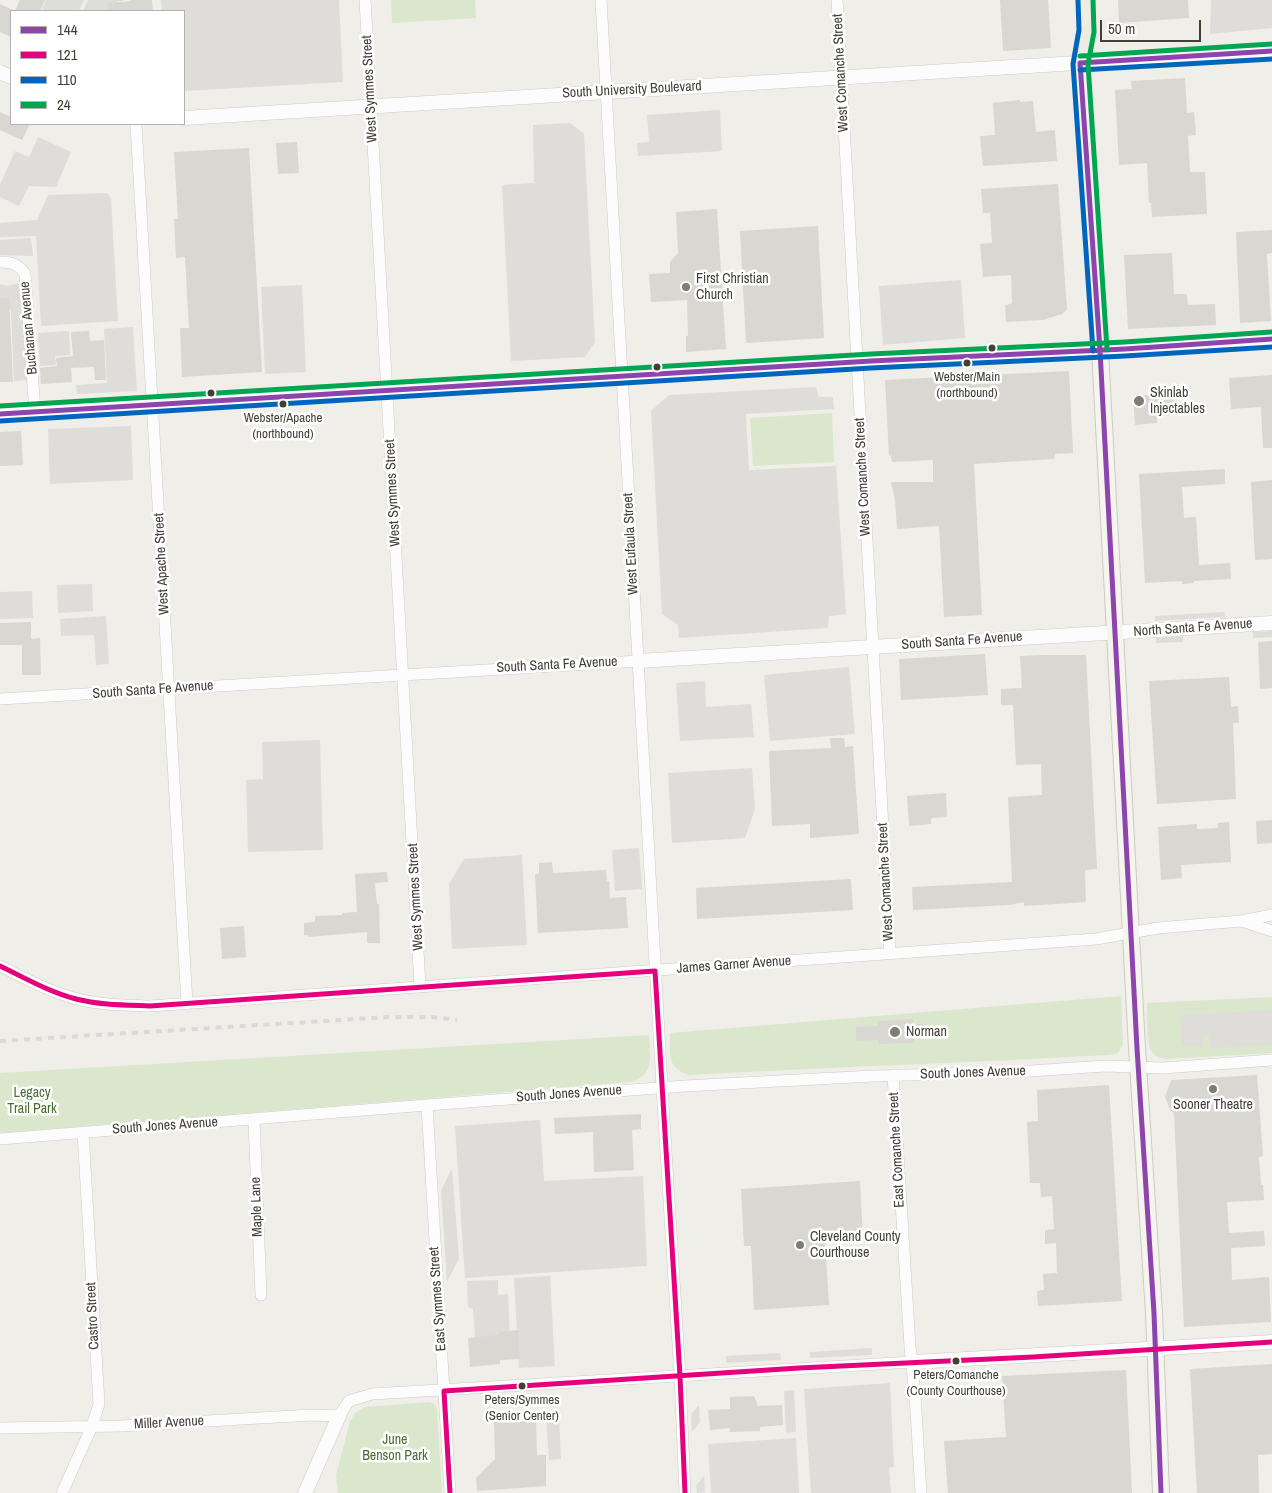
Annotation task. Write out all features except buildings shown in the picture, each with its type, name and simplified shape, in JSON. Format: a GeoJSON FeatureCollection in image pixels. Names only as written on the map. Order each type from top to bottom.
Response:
{"type":"FeatureCollection","features":[{"type":"Feature","properties":{"kind":"main road"},"geometry":{"type":"LineString","coordinates":[[1085,0],[1087,31],[1080,64],[1100,350],[1156,1348],[1161,1493]]}},
{"type":"Feature","properties":{"kind":"street","name":"West Symmes Street"},"geometry":{"type":"LineString","coordinates":[[365,0],[420,986]]}},
{"type":"Feature","properties":{"kind":"street","name":"West Eufaula Street"},"geometry":{"type":"LineString","coordinates":[[601,0],[655,971],[680,1376],[685,1493]]}},
{"type":"Feature","properties":{"kind":"street","name":"West Comanche Street"},"geometry":{"type":"LineString","coordinates":[[837,0],[890,954]]}},
{"type":"Feature","properties":{"kind":"street","name":"South University Boulevard"},"geometry":{"type":"LineString","coordinates":[[185,118],[1272,51]]}},
{"type":"Feature","properties":{"kind":"street","name":"West Apache Street"},"geometry":{"type":"LineString","coordinates":[[136,125],[187,1004]]}},
{"type":"Feature","properties":{"kind":"street","name":"Buchanan Avenue"},"geometry":{"type":"LineString","coordinates":[[0,262],[16,264],[24,274],[35,412]]}},
{"type":"Feature","properties":{"kind":"street"},"geometry":{"type":"LineString","coordinates":[[0,414],[1272,339]]}},
{"type":"Feature","properties":{"kind":"street","name":"North Santa Fe Avenue"},"geometry":{"type":"LineString","coordinates":[[1115,632],[1272,623]]}},
{"type":"Feature","properties":{"kind":"street","name":"South Santa Fe Avenue"},"geometry":{"type":"LineString","coordinates":[[0,699],[1115,632]]}},
{"type":"Feature","properties":{"kind":"street","name":"James Garner Avenue"},"geometry":{"type":"LineString","coordinates":[[0,966],[62,995],[95,1003],[150,1006],[1096,939],[1158,928],[1241,921],[1272,915]]}},
{"type":"Feature","properties":{"kind":"street","name":"James Garner Avenue"},"geometry":{"type":"LineString","coordinates":[[1241,921],[1272,931]]}},
{"type":"Feature","properties":{"kind":"street","name":"South Jones Avenue"},"geometry":{"type":"LineString","coordinates":[[0,1139],[662,1087],[893,1075],[1016,1072],[1105,1066],[1163,1068],[1272,1060]]}},
{"type":"Feature","properties":{"kind":"street","name":"East Comanche Street"},"geometry":{"type":"LineString","coordinates":[[893,1075],[921,1493]]}},
{"type":"Feature","properties":{"kind":"street","name":"East Symmes Street"},"geometry":{"type":"LineString","coordinates":[[427,1104],[450,1493]]}},
{"type":"Feature","properties":{"kind":"street","name":"Maple Lane"},"geometry":{"type":"LineString","coordinates":[[254,1120],[261,1295]]}},
{"type":"Feature","properties":{"kind":"street","name":"Castro Street"},"geometry":{"type":"LineString","coordinates":[[62,1493],[92,1426],[98,1404],[83,1132]]}},
{"type":"Feature","properties":{"kind":"street"},"geometry":{"type":"LineString","coordinates":[[305,1493],[339,1416],[349,1401],[372,1394],[1272,1342]]}},
{"type":"Feature","properties":{"kind":"street","name":"Miller Avenue"},"geometry":{"type":"LineString","coordinates":[[0,1428],[121,1426],[312,1414],[339,1416]]}},
{"type":"Feature","properties":{"kind":"green space"},"geometry":{"type":"Polygon","coordinates":[[[391,0],[475,0],[476,18],[392,23],[391,0]]]}},
{"type":"Feature","properties":{"kind":"green space"},"geometry":{"type":"Polygon","coordinates":[[[832,413],[834,462],[753,466],[750,418],[832,413]]]}},
{"type":"Feature","properties":{"kind":"green space"},"geometry":{"type":"Polygon","coordinates":[[[1121,996],[1123,1044],[1118,1053],[1108,1055],[689,1075],[676,1068],[670,1053],[670,1033],[1121,996]]]}},
{"type":"Feature","properties":{"kind":"green space"},"geometry":{"type":"Polygon","coordinates":[[[1272,997],[1272,1053],[1166,1059],[1156,1056],[1152,1052],[1148,1035],[1147,1003],[1272,997]]]}},
{"type":"Feature","properties":{"kind":"green space","name":"Legacy Trail Park"},"geometry":{"type":"Polygon","coordinates":[[[649,1035],[650,1057],[648,1070],[639,1079],[631,1082],[0,1133],[0,1073],[649,1035]]]}},
{"type":"Feature","properties":{"kind":"green space","name":"June Benson Park"},"geometry":{"type":"Polygon","coordinates":[[[430,1402],[437,1409],[442,1493],[338,1493],[336,1475],[350,1422],[355,1413],[365,1407],[430,1402]]]}},
{"type":"Feature","properties":{"kind":"shaded area"},"geometry":{"type":"Polygon","coordinates":[[[46,0],[84,0],[79,10],[42,9],[46,0]]]}},
{"type":"Feature","properties":{"kind":"shaded area"},"geometry":{"type":"Polygon","coordinates":[[[88,0],[123,0],[117,1],[117,10],[83,10],[88,0]]]}},
{"type":"Feature","properties":{"kind":"shaded area"},"geometry":{"type":"Polygon","coordinates":[[[161,0],[339,0],[343,82],[185,91],[185,10],[162,10],[161,0]]]}},
{"type":"Feature","properties":{"kind":"shaded area"},"geometry":{"type":"Polygon","coordinates":[[[1211,0],[1272,0],[1272,28],[1210,34],[1211,0]]]}},
{"type":"Feature","properties":{"kind":"shaded area"},"geometry":{"type":"Polygon","coordinates":[[[720,110],[722,151],[638,156],[637,143],[649,142],[647,115],[720,110]]]}},
{"type":"Feature","properties":{"kind":"shaded area"},"geometry":{"type":"Polygon","coordinates":[[[570,123],[584,134],[595,342],[585,357],[511,361],[502,185],[534,183],[533,125],[570,123]]]}},
{"type":"Feature","properties":{"kind":"shaded area"},"geometry":{"type":"Polygon","coordinates":[[[38,137],[71,152],[56,187],[29,186],[19,206],[0,197],[0,185],[15,151],[29,157],[38,137]]]}},
{"type":"Feature","properties":{"kind":"shaded area"},"geometry":{"type":"Polygon","coordinates":[[[107,193],[111,199],[118,321],[41,326],[36,236],[0,237],[0,223],[37,220],[48,195],[107,193]]]}},
{"type":"Feature","properties":{"kind":"shaded area"},"geometry":{"type":"Polygon","coordinates":[[[31,238],[33,256],[0,255],[0,240],[31,238]]]}},
{"type":"Feature","properties":{"kind":"shaded area"},"geometry":{"type":"Polygon","coordinates":[[[961,280],[965,338],[883,345],[879,286],[961,280]]]}},
{"type":"Feature","properties":{"kind":"shaded area"},"geometry":{"type":"Polygon","coordinates":[[[21,282],[27,380],[14,381],[11,310],[0,311],[0,284],[8,286],[21,282]]]}},
{"type":"Feature","properties":{"kind":"shaded area"},"geometry":{"type":"Polygon","coordinates":[[[302,285],[306,372],[265,374],[261,287],[302,285]]]}},
{"type":"Feature","properties":{"kind":"shaded area"},"geometry":{"type":"Polygon","coordinates":[[[133,327],[137,391],[77,394],[76,385],[107,383],[104,329],[133,327]]]}},
{"type":"Feature","properties":{"kind":"shaded area"},"geometry":{"type":"Polygon","coordinates":[[[69,331],[70,355],[55,356],[56,365],[40,366],[38,333],[69,331]]]}},
{"type":"Feature","properties":{"kind":"shaded area"},"geometry":{"type":"Polygon","coordinates":[[[816,387],[819,397],[833,397],[834,409],[746,414],[749,470],[836,466],[846,614],[829,616],[828,628],[679,638],[678,625],[662,614],[651,411],[669,395],[816,387]]]}},
{"type":"Feature","properties":{"kind":"shaded area"},"geometry":{"type":"Polygon","coordinates":[[[131,426],[133,480],[50,484],[48,429],[131,426]]]}},
{"type":"Feature","properties":{"kind":"shaded area"},"geometry":{"type":"Polygon","coordinates":[[[92,584],[93,611],[58,613],[57,585],[92,584]]]}},
{"type":"Feature","properties":{"kind":"shaded area"},"geometry":{"type":"Polygon","coordinates":[[[32,591],[33,618],[0,619],[0,592],[32,591]]]}},
{"type":"Feature","properties":{"kind":"shaded area"},"geometry":{"type":"Polygon","coordinates":[[[1224,612],[1225,617],[1155,621],[1155,616],[1224,612]]]}},
{"type":"Feature","properties":{"kind":"shaded area"},"geometry":{"type":"Polygon","coordinates":[[[106,616],[109,664],[96,665],[94,635],[61,636],[60,619],[106,616]]]}},
{"type":"Feature","properties":{"kind":"shaded area"},"geometry":{"type":"Polygon","coordinates":[[[1272,631],[1272,637],[1253,638],[1253,632],[1272,631]]]}},
{"type":"Feature","properties":{"kind":"shaded area"},"geometry":{"type":"Polygon","coordinates":[[[1183,636],[1183,642],[1156,643],[1156,638],[1183,636]]]}},
{"type":"Feature","properties":{"kind":"shaded area"},"geometry":{"type":"Polygon","coordinates":[[[849,667],[855,734],[770,741],[764,675],[849,667]]]}},
{"type":"Feature","properties":{"kind":"shaded area"},"geometry":{"type":"Polygon","coordinates":[[[705,681],[706,707],[751,704],[754,737],[680,741],[676,683],[705,681]]]}},
{"type":"Feature","properties":{"kind":"shaded area"},"geometry":{"type":"Polygon","coordinates":[[[320,740],[323,850],[248,852],[246,780],[263,779],[262,742],[320,740]]]}},
{"type":"Feature","properties":{"kind":"shaded area"},"geometry":{"type":"Polygon","coordinates":[[[752,768],[755,809],[745,838],[672,843],[668,773],[752,768]]]}},
{"type":"Feature","properties":{"kind":"shaded area"},"geometry":{"type":"Polygon","coordinates":[[[639,848],[642,889],[615,891],[612,850],[639,848]]]}},
{"type":"Feature","properties":{"kind":"shaded area"},"geometry":{"type":"Polygon","coordinates":[[[522,855],[527,945],[452,949],[449,884],[464,859],[522,855]]]}},
{"type":"Feature","properties":{"kind":"shaded area"},"geometry":{"type":"Polygon","coordinates":[[[1272,1010],[1272,1045],[1209,1048],[1210,1036],[1208,1034],[1203,1037],[1202,1047],[1182,1045],[1180,1015],[1272,1010]]]}},
{"type":"Feature","properties":{"kind":"shaded area"},"geometry":{"type":"Polygon","coordinates":[[[540,1120],[544,1181],[643,1176],[647,1266],[465,1278],[455,1126],[540,1120]]]}},
{"type":"Feature","properties":{"kind":"shaded area"},"geometry":{"type":"Polygon","coordinates":[[[452,1168],[459,1259],[447,1282],[441,1191],[452,1168]]]}},
{"type":"Feature","properties":{"kind":"shaded area"},"geometry":{"type":"Polygon","coordinates":[[[550,1276],[555,1366],[519,1368],[514,1278],[550,1276]]]}},
{"type":"Feature","properties":{"kind":"shaded area"},"geometry":{"type":"Polygon","coordinates":[[[498,1280],[498,1295],[508,1294],[510,1335],[475,1338],[473,1309],[468,1307],[467,1281],[498,1280]]]}},
{"type":"Feature","properties":{"kind":"shaded area"},"geometry":{"type":"Polygon","coordinates":[[[872,1348],[872,1355],[810,1358],[810,1352],[872,1348]]]}},
{"type":"Feature","properties":{"kind":"shaded area"},"geometry":{"type":"Polygon","coordinates":[[[780,1353],[781,1360],[726,1363],[726,1356],[780,1353]]]}},
{"type":"Feature","properties":{"kind":"shaded area"},"geometry":{"type":"Polygon","coordinates":[[[890,1383],[894,1467],[889,1468],[891,1493],[811,1493],[804,1389],[890,1383]]]}},
{"type":"Feature","properties":{"kind":"shaded area"},"geometry":{"type":"Polygon","coordinates":[[[794,1390],[796,1432],[786,1433],[784,1391],[794,1390]]]}},
{"type":"Feature","properties":{"kind":"shaded area"},"geometry":{"type":"Polygon","coordinates":[[[699,1405],[700,1422],[692,1432],[691,1414],[699,1405]]]}},
{"type":"Feature","properties":{"kind":"shaded area"},"geometry":{"type":"Polygon","coordinates":[[[546,1416],[559,1416],[561,1459],[549,1460],[546,1416]]]}},
{"type":"Feature","properties":{"kind":"shaded area"},"geometry":{"type":"Polygon","coordinates":[[[796,1438],[799,1493],[711,1493],[708,1444],[796,1438]]]}},
{"type":"Feature","properties":{"kind":"shaded area"},"geometry":{"type":"Polygon","coordinates":[[[704,1476],[705,1492],[697,1493],[696,1486],[704,1476]]]}},
{"type":"Feature","properties":{"kind":"railway"},"geometry":{"type":"LineString","coordinates":[[0,1041],[389,1017],[432,1017],[457,1020]]}},
{"type":"Feature","properties":{"kind":"transit line","name":"110"},"geometry":{"type":"LineString","coordinates":[[1078,0],[1079,30],[1073,64],[1093,351]]}},
{"type":"Feature","properties":{"kind":"transit line","name":"24"},"geometry":{"type":"LineString","coordinates":[[1093,0],[1094,32],[1088,64],[1107,349]]}},
{"type":"Feature","properties":{"kind":"transit line","name":"24"},"geometry":{"type":"LineString","coordinates":[[1080,56],[1272,44]]}},
{"type":"Feature","properties":{"kind":"transit line","name":"144"},"geometry":{"type":"LineString","coordinates":[[1161,1493],[1154,1313],[1137,1048],[1100,350],[1080,63],[1272,51]]}},
{"type":"Feature","properties":{"kind":"transit line","name":"110"},"geometry":{"type":"LineString","coordinates":[[1080,70],[1272,59]]}},
{"type":"Feature","properties":{"kind":"transit line","name":"24"},"geometry":{"type":"LineString","coordinates":[[0,406],[1271,332]]}},
{"type":"Feature","properties":{"kind":"transit line","name":"144"},"geometry":{"type":"LineString","coordinates":[[0,414],[871,361],[1125,349],[1272,339]]}},
{"type":"Feature","properties":{"kind":"transit line","name":"110"},"geometry":{"type":"LineString","coordinates":[[0,421],[871,368],[1272,347]]}},
{"type":"Feature","properties":{"kind":"transit line","name":"121"},"geometry":{"type":"LineString","coordinates":[[0,966],[47,989],[76,999],[103,1004],[150,1006],[655,971],[680,1376],[685,1493]]}},
{"type":"Feature","properties":{"kind":"transit line","name":"121"},"geometry":{"type":"LineString","coordinates":[[450,1493],[444,1391],[799,1368],[1033,1357],[1272,1342]]}},
{"type":"Feature","properties":{"kind":"place","name":"First Christian Church"},"geometry":{"type":"Point","coordinates":[686,287]}},
{"type":"Feature","properties":{"kind":"place","name":"Webster/Main (northbound)"},"geometry":{"type":"Point","coordinates":[967,363]}},
{"type":"Feature","properties":{"kind":"place","name":"Skinlab Injectables"},"geometry":{"type":"Point","coordinates":[1139,401]}},
{"type":"Feature","properties":{"kind":"place","name":"Webster/Apache (northbound)"},"geometry":{"type":"Point","coordinates":[283,404]}},
{"type":"Feature","properties":{"kind":"place","name":"Norman"},"geometry":{"type":"Point","coordinates":[895,1032]}},
{"type":"Feature","properties":{"kind":"place","name":"Sooner Theatre"},"geometry":{"type":"Point","coordinates":[1213,1089]}},
{"type":"Feature","properties":{"kind":"place","name":"Cleveland County Courthouse"},"geometry":{"type":"Point","coordinates":[800,1245]}},
{"type":"Feature","properties":{"kind":"place","name":"Peters/Comanche (County Courthouse)"},"geometry":{"type":"Point","coordinates":[956,1361]}},
{"type":"Feature","properties":{"kind":"place","name":"Peters/Symmes (Senior Center)"},"geometry":{"type":"Point","coordinates":[522,1386]}}]}
